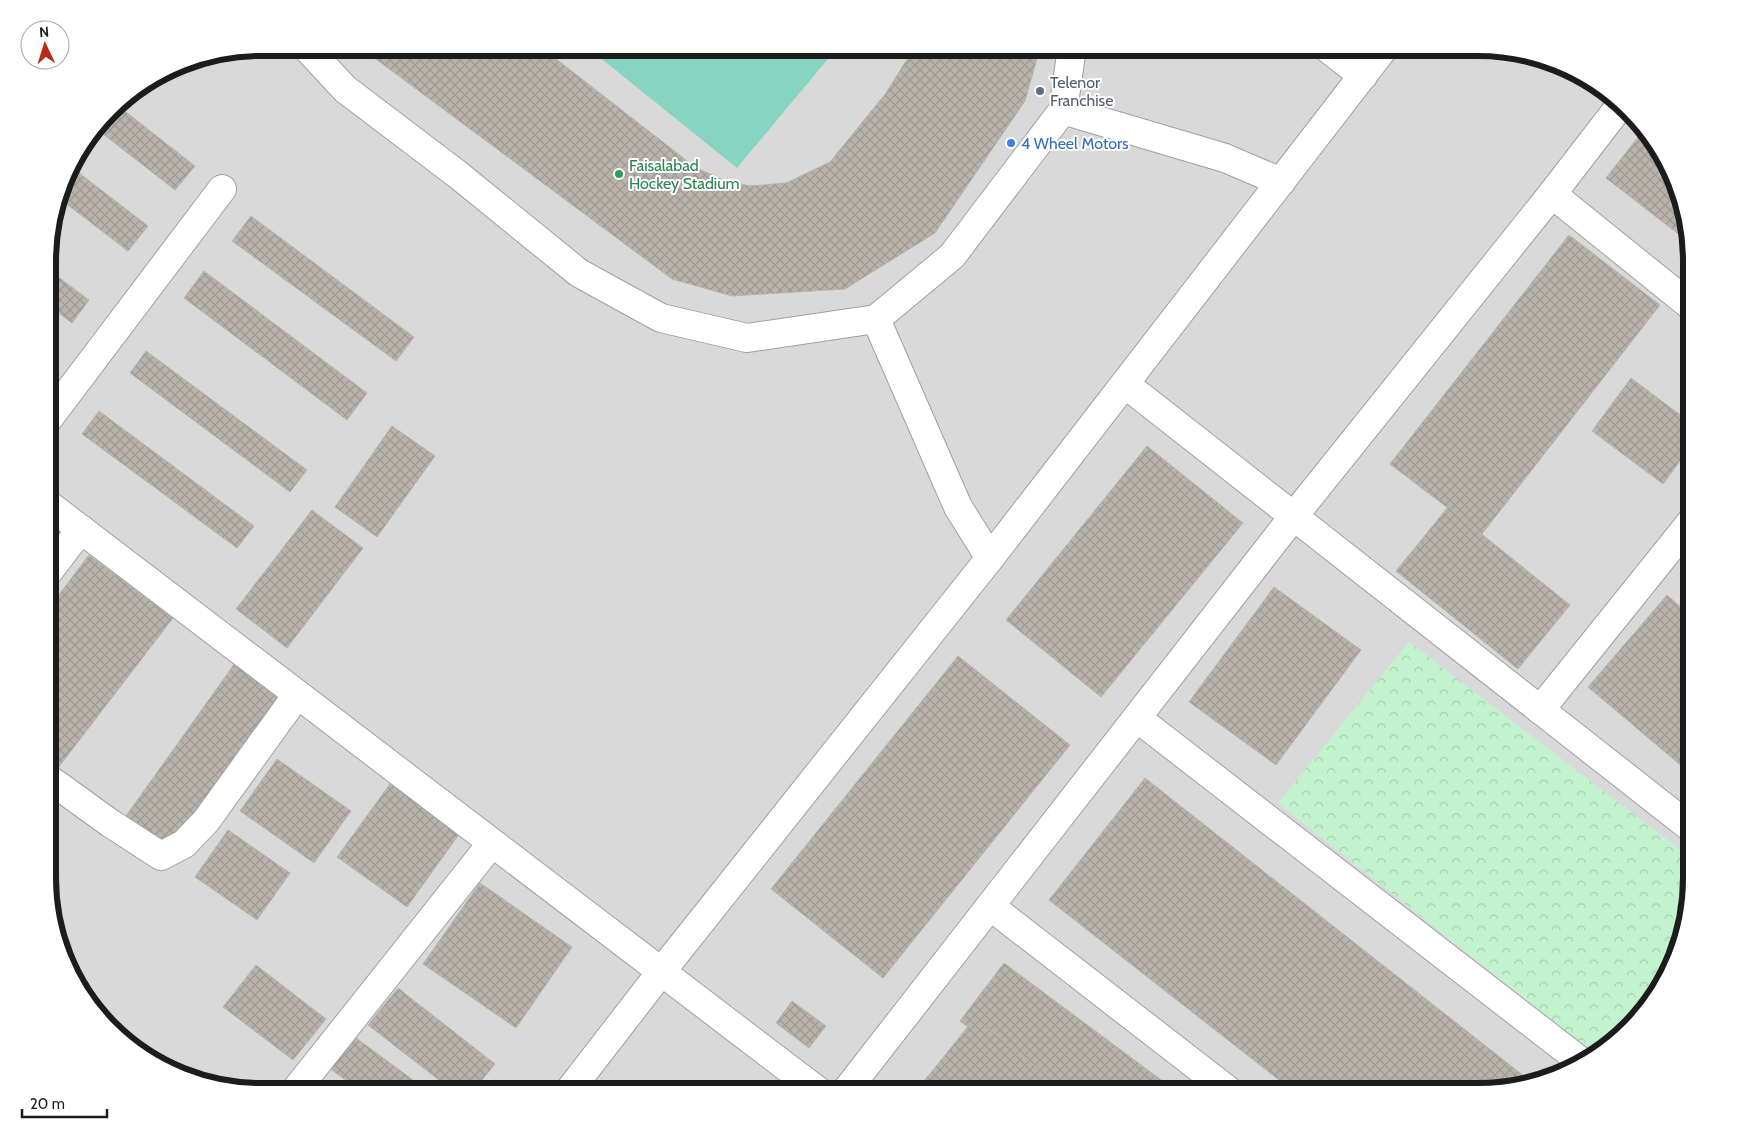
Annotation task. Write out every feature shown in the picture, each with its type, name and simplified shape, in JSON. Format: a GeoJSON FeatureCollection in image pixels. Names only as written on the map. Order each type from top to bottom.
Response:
{"type":"FeatureCollection","features":[{"type":"Feature","properties":{"kind":"street"},"geometry":{"type":"LineString","coordinates":[[314,56],[345,89],[457,174],[579,273],[661,318],[747,338],[876,319],[952,256],[1063,110],[1071,56]]}},
{"type":"Feature","properties":{"kind":"street"},"geometry":{"type":"LineString","coordinates":[[1337,56],[1363,76]]}},
{"type":"Feature","properties":{"kind":"street"},"geometry":{"type":"LineString","coordinates":[[575,1083],[990,558],[1378,56]]}},
{"type":"Feature","properties":{"kind":"street"},"geometry":{"type":"LineString","coordinates":[[1063,110],[1225,158],[1281,182]]}},
{"type":"Feature","properties":{"kind":"street"},"geometry":{"type":"LineString","coordinates":[[852,1083],[1293,517],[1552,194],[1617,110]]}},
{"type":"Feature","properties":{"kind":"street"},"geometry":{"type":"LineString","coordinates":[[56,409],[222,189]]}},
{"type":"Feature","properties":{"kind":"street"},"geometry":{"type":"LineString","coordinates":[[1552,194],[1683,300]]}},
{"type":"Feature","properties":{"kind":"street"},"geometry":{"type":"LineString","coordinates":[[876,319],[958,506],[990,558]]}},
{"type":"Feature","properties":{"kind":"street"},"geometry":{"type":"LineString","coordinates":[[1125,384],[1683,822]]}},
{"type":"Feature","properties":{"kind":"street"},"geometry":{"type":"LineString","coordinates":[[56,510],[807,1083]]}},
{"type":"Feature","properties":{"kind":"street"},"geometry":{"type":"LineString","coordinates":[[56,562],[81,529]]}},
{"type":"Feature","properties":{"kind":"street"},"geometry":{"type":"LineString","coordinates":[[1540,710],[1683,532]]}},
{"type":"Feature","properties":{"kind":"street"},"geometry":{"type":"LineString","coordinates":[[56,784],[110,823],[161,856],[184,844],[206,821],[297,695]]}},
{"type":"Feature","properties":{"kind":"street"},"geometry":{"type":"LineString","coordinates":[[1137,718],[1576,1057]]}},
{"type":"Feature","properties":{"kind":"street"},"geometry":{"type":"LineString","coordinates":[[302,1083],[492,843]]}},
{"type":"Feature","properties":{"kind":"street"},"geometry":{"type":"LineString","coordinates":[[990,906],[1219,1083]]}},
{"type":"Feature","properties":{"kind":"shaded area"},"geometry":{"type":"Polygon","coordinates":[[[598,56],[830,56],[737,168],[598,56]]]}},
{"type":"Feature","properties":{"kind":"shaded area"},"geometry":{"type":"Polygon","coordinates":[[[1477,56],[1531,63],[1568,77],[1592,91],[1613,107],[1632,126],[1648,147],[1662,171],[1679,221],[1683,262],[1683,877],[1676,931],[1662,968],[1648,992],[1632,1013],[1613,1032],[1592,1048],[1568,1062],[1518,1079],[1477,1083],[262,1083],[208,1076],[171,1062],[147,1048],[116,1023],[91,992],[77,968],[67,943],[58,904],[56,877],[56,262],[58,235],[63,208],[77,171],[91,147],[116,116],[147,91],[171,77],[208,63],[248,57],[1477,56]]]}},
{"type":"Feature","properties":{"kind":"green space"},"geometry":{"type":"Polygon","coordinates":[[[1409,642],[1683,852],[1681,904],[1672,943],[1662,968],[1648,992],[1632,1013],[1613,1032],[1589,1050],[1278,803],[1409,642]]]}},
{"type":"Feature","properties":{"kind":"building","name":"Faisalabad Hockey Stadium"},"geometry":{"type":"Polygon","coordinates":[[[372,56],[552,56],[695,167],[723,180],[750,186],[786,183],[830,162],[886,93],[909,56],[1038,56],[1025,101],[935,233],[845,289],[732,296],[672,279],[372,56]]]}},
{"type":"Feature","properties":{"kind":"building"},"geometry":{"type":"Polygon","coordinates":[[[123,110],[195,166],[175,190],[102,133],[123,110]]]}},
{"type":"Feature","properties":{"kind":"building"},"geometry":{"type":"Polygon","coordinates":[[[1639,136],[1662,171],[1676,208],[1681,236],[1606,178],[1639,136]]]}},
{"type":"Feature","properties":{"kind":"building"},"geometry":{"type":"Polygon","coordinates":[[[77,171],[148,226],[128,251],[65,203],[77,171]]]}},
{"type":"Feature","properties":{"kind":"building"},"geometry":{"type":"Polygon","coordinates":[[[251,216],[414,337],[396,361],[232,241],[251,216]]]}},
{"type":"Feature","properties":{"kind":"building"},"geometry":{"type":"Polygon","coordinates":[[[1569,235],[1660,305],[1482,534],[1390,464],[1569,235]]]}},
{"type":"Feature","properties":{"kind":"building"},"geometry":{"type":"Polygon","coordinates":[[[204,271],[367,393],[347,420],[184,298],[204,271]]]}},
{"type":"Feature","properties":{"kind":"building"},"geometry":{"type":"Polygon","coordinates":[[[56,275],[89,300],[72,323],[56,311],[56,275]]]}},
{"type":"Feature","properties":{"kind":"building"},"geometry":{"type":"Polygon","coordinates":[[[146,351],[307,470],[290,492],[130,373],[146,351]]]}},
{"type":"Feature","properties":{"kind":"building"},"geometry":{"type":"Polygon","coordinates":[[[1631,378],[1683,417],[1683,457],[1663,484],[1592,431],[1631,378]]]}},
{"type":"Feature","properties":{"kind":"building"},"geometry":{"type":"Polygon","coordinates":[[[99,411],[254,526],[237,548],[82,434],[99,411]]]}},
{"type":"Feature","properties":{"kind":"building"},"geometry":{"type":"Polygon","coordinates":[[[392,426],[435,456],[377,537],[335,507],[392,426]]]}},
{"type":"Feature","properties":{"kind":"building"},"geometry":{"type":"Polygon","coordinates":[[[1147,446],[1243,523],[1101,697],[1006,620],[1147,446]]]}},
{"type":"Feature","properties":{"kind":"building"},"geometry":{"type":"Polygon","coordinates":[[[1448,507],[1570,605],[1518,669],[1396,571],[1448,507]]]}},
{"type":"Feature","properties":{"kind":"building"},"geometry":{"type":"Polygon","coordinates":[[[312,510],[363,548],[287,648],[236,609],[312,510]]]}},
{"type":"Feature","properties":{"kind":"building"},"geometry":{"type":"Polygon","coordinates":[[[56,529],[70,540],[56,557],[56,529]]]}},
{"type":"Feature","properties":{"kind":"building"},"geometry":{"type":"Polygon","coordinates":[[[89,555],[173,618],[56,771],[56,599],[89,555]]]}},
{"type":"Feature","properties":{"kind":"building"},"geometry":{"type":"Polygon","coordinates":[[[1274,587],[1361,650],[1276,765],[1189,702],[1274,587]]]}},
{"type":"Feature","properties":{"kind":"building"},"geometry":{"type":"Polygon","coordinates":[[[1667,595],[1683,609],[1683,767],[1588,687],[1667,595]]]}},
{"type":"Feature","properties":{"kind":"building"},"geometry":{"type":"Polygon","coordinates":[[[958,656],[1070,745],[883,978],[771,889],[958,656]]]}},
{"type":"Feature","properties":{"kind":"building"},"geometry":{"type":"Polygon","coordinates":[[[235,663],[284,697],[174,851],[126,816],[235,663]]]}},
{"type":"Feature","properties":{"kind":"building"},"geometry":{"type":"Polygon","coordinates":[[[277,759],[351,811],[314,863],[240,811],[277,759]]]}},
{"type":"Feature","properties":{"kind":"building"},"geometry":{"type":"Polygon","coordinates":[[[1145,778],[1526,1077],[1477,1083],[1283,1083],[1049,900],[1145,778]]]}},
{"type":"Feature","properties":{"kind":"building"},"geometry":{"type":"Polygon","coordinates":[[[390,784],[460,833],[407,907],[337,857],[390,784]]]}},
{"type":"Feature","properties":{"kind":"building"},"geometry":{"type":"Polygon","coordinates":[[[228,830],[290,873],[257,920],[195,877],[228,830]]]}},
{"type":"Feature","properties":{"kind":"building"},"geometry":{"type":"Polygon","coordinates":[[[480,883],[572,947],[516,1028],[423,964],[480,883]]]}},
{"type":"Feature","properties":{"kind":"building"},"geometry":{"type":"Polygon","coordinates":[[[1004,963],[1165,1083],[1043,1083],[960,1021],[1004,963]]]}},
{"type":"Feature","properties":{"kind":"building"},"geometry":{"type":"Polygon","coordinates":[[[256,965],[326,1019],[293,1060],[223,1007],[256,965]]]}},
{"type":"Feature","properties":{"kind":"building"},"geometry":{"type":"Polygon","coordinates":[[[398,988],[495,1064],[480,1083],[443,1083],[368,1025],[398,988]]]}},
{"type":"Feature","properties":{"kind":"building"},"geometry":{"type":"Polygon","coordinates":[[[792,1001],[826,1026],[809,1048],[776,1023],[792,1001]]]}},
{"type":"Feature","properties":{"kind":"building"},"geometry":{"type":"Polygon","coordinates":[[[975,1018],[1057,1083],[922,1083],[975,1018]]]}},
{"type":"Feature","properties":{"kind":"building"},"geometry":{"type":"Polygon","coordinates":[[[352,1035],[417,1083],[350,1083],[329,1068],[352,1035]]]}},
{"type":"Feature","properties":{"kind":"place","name":"Telenor Franchise"},"geometry":{"type":"Point","coordinates":[1040,91]}},
{"type":"Feature","properties":{"kind":"place","name":"4 Wheel Motors"},"geometry":{"type":"Point","coordinates":[1011,143]}},
{"type":"Feature","properties":{"kind":"place","name":"Faisalabad Hockey Stadium"},"geometry":{"type":"Point","coordinates":[619,174]}}]}
